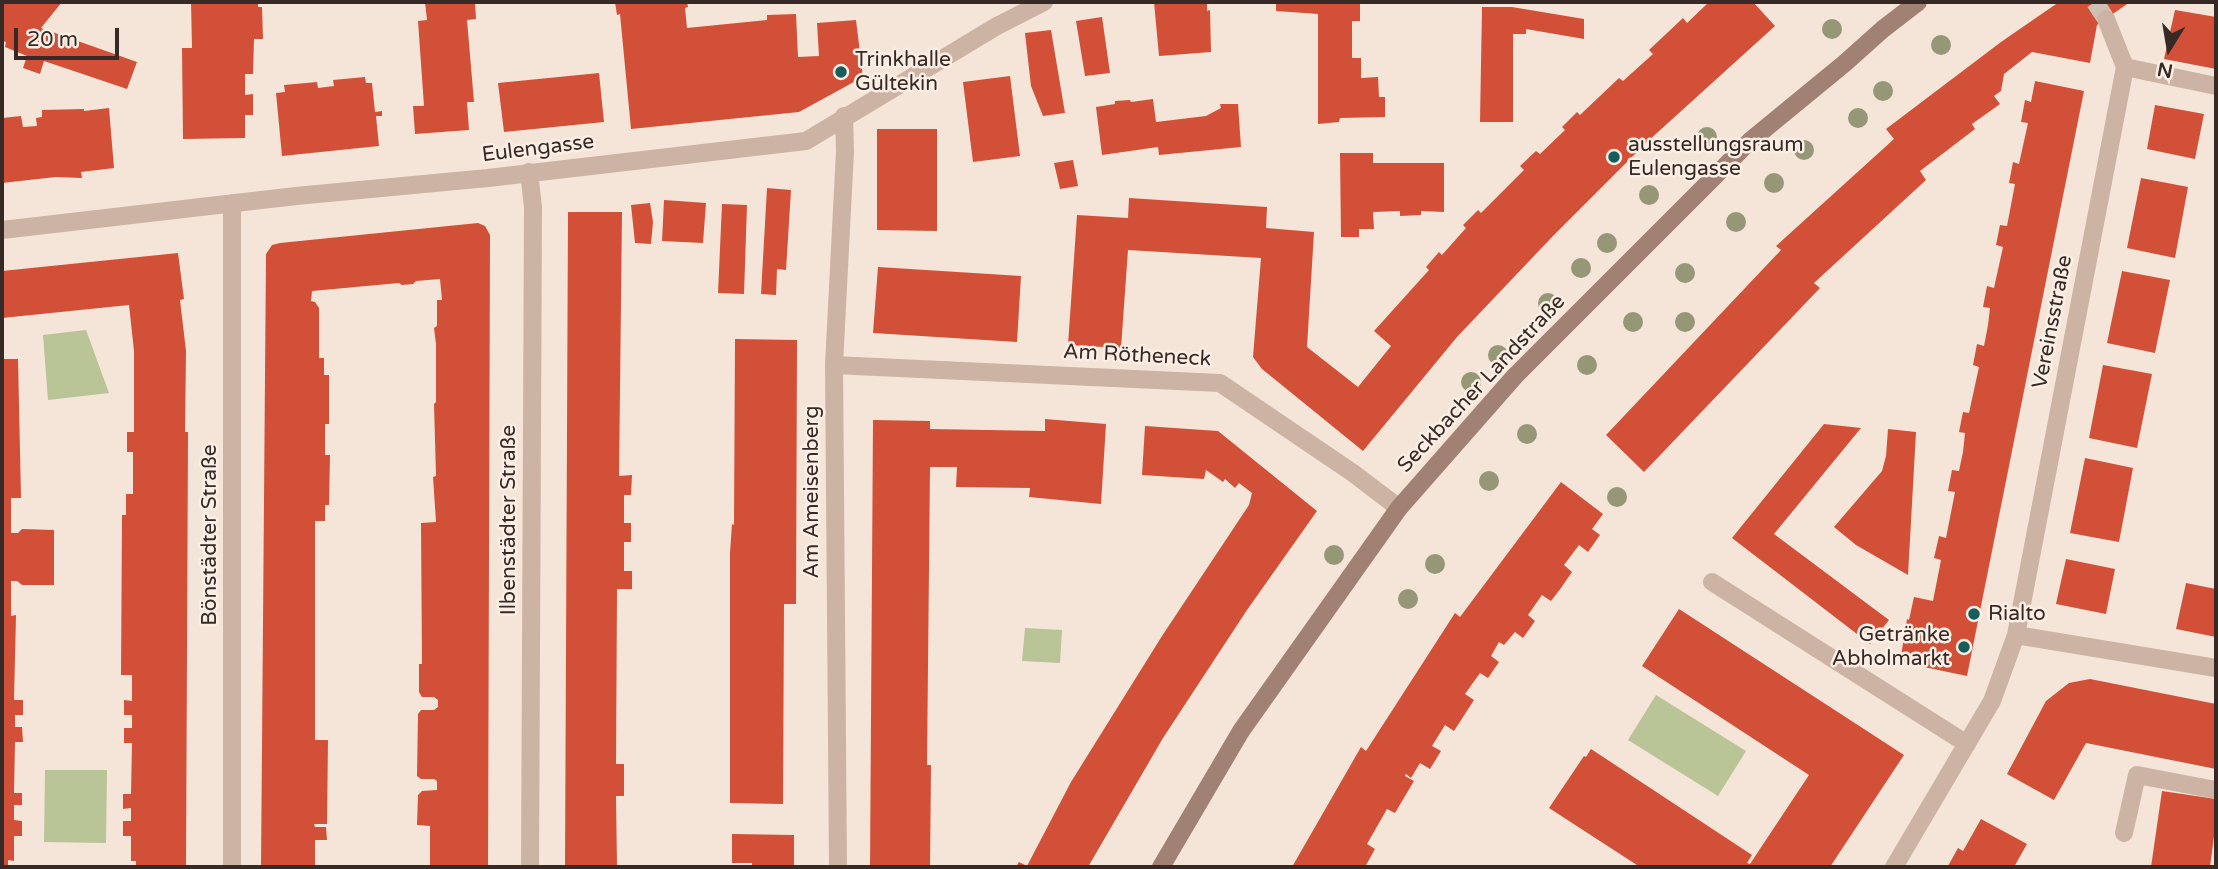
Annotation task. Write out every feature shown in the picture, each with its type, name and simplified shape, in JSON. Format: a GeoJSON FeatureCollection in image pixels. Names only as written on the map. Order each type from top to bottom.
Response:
{"type":"FeatureCollection","features":[{"type":"Feature","properties":{"kind":"main road","name":"Seckbacher Landstraße"},"geometry":{"type":"LineString","coordinates":[[1161,867],[1241,731],[1399,508],[1516,376],[1750,141],[1918,2]]}},
{"type":"Feature","properties":{"kind":"street","name":"Eulengasse"},"geometry":{"type":"LineString","coordinates":[[2,230],[806,141],[997,26],[1044,2]]}},
{"type":"Feature","properties":{"kind":"street"},"geometry":{"type":"LineString","coordinates":[[2106,19],[2125,67],[2216,86]]}},
{"type":"Feature","properties":{"kind":"street","name":"Vereinsstraße"},"geometry":{"type":"LineString","coordinates":[[1894,867],[1992,701],[2016,635],[2125,67]]}},
{"type":"Feature","properties":{"kind":"street","name":"Am Ameisenberg"},"geometry":{"type":"LineString","coordinates":[[838,867],[834,365],[845,151],[844,116]]}},
{"type":"Feature","properties":{"kind":"street","name":"Ilbenstädter Straße"},"geometry":{"type":"LineString","coordinates":[[529,172],[533,207],[530,867]]}},
{"type":"Feature","properties":{"kind":"street","name":"Bönstädter Straße"},"geometry":{"type":"LineString","coordinates":[[232,203],[232,867]]}},
{"type":"Feature","properties":{"kind":"street","name":"Am Rötheneck"},"geometry":{"type":"LineString","coordinates":[[834,365],[1220,383],[1353,473],[1399,508]]}},
{"type":"Feature","properties":{"kind":"street"},"geometry":{"type":"LineString","coordinates":[[1712,582],[1967,744]]}},
{"type":"Feature","properties":{"kind":"street"},"geometry":{"type":"LineString","coordinates":[[2016,635],[2216,668]]}},
{"type":"Feature","properties":{"kind":"street"},"geometry":{"type":"LineString","coordinates":[[2124,833],[2137,775],[2216,790]]}},
{"type":"Feature","properties":{"kind":"green space"},"geometry":{"type":"Polygon","coordinates":[[[86,330],[109,393],[48,400],[43,335],[86,330]]]}},
{"type":"Feature","properties":{"kind":"green space"},"geometry":{"type":"Polygon","coordinates":[[[1025,628],[1062,630],[1060,663],[1022,661],[1025,628]]]}},
{"type":"Feature","properties":{"kind":"green space"},"geometry":{"type":"Polygon","coordinates":[[[1656,695],[1746,751],[1718,796],[1628,740],[1656,695]]]}},
{"type":"Feature","properties":{"kind":"green space"},"geometry":{"type":"Polygon","coordinates":[[[45,770],[107,770],[106,843],[44,842],[45,770]]]}},
{"type":"Feature","properties":{"kind":"building"},"geometry":{"type":"Polygon","coordinates":[[[2,2],[62,2],[41,28],[137,62],[127,89],[44,61],[40,74],[23,68],[27,56],[5,47],[6,42],[2,41],[2,2]]]}},
{"type":"Feature","properties":{"kind":"building"},"geometry":{"type":"Polygon","coordinates":[[[191,2],[258,2],[258,7],[262,7],[263,39],[254,39],[253,74],[245,74],[245,95],[253,94],[253,115],[245,115],[245,138],[183,139],[182,48],[192,48],[191,2]]]}},
{"type":"Feature","properties":{"kind":"building"},"geometry":{"type":"Polygon","coordinates":[[[425,2],[475,2],[476,19],[467,20],[474,102],[467,102],[469,130],[415,134],[413,106],[424,106],[418,21],[427,20],[425,2]]]}},
{"type":"Feature","properties":{"kind":"building"},"geometry":{"type":"Polygon","coordinates":[[[615,2],[687,2],[687,28],[767,20],[767,15],[796,14],[798,57],[819,56],[817,23],[856,20],[863,77],[799,112],[631,129],[620,14],[617,15],[615,2]]]}},
{"type":"Feature","properties":{"kind":"building"},"geometry":{"type":"Polygon","coordinates":[[[1154,2],[1207,2],[1207,11],[1210,10],[1211,52],[1159,56],[1154,2]]]}},
{"type":"Feature","properties":{"kind":"building"},"geometry":{"type":"Polygon","coordinates":[[[1276,2],[1360,2],[1360,21],[1352,21],[1352,58],[1361,58],[1361,78],[1378,77],[1379,97],[1385,97],[1385,117],[1340,118],[1339,122],[1318,124],[1318,14],[1276,11],[1276,2]]]}},
{"type":"Feature","properties":{"kind":"building"},"geometry":{"type":"Polygon","coordinates":[[[1709,2],[1753,2],[1775,26],[1647,142],[1552,237],[1457,337],[1363,451],[1262,369],[1253,357],[1261,258],[1128,250],[1121,348],[1068,345],[1077,215],[1128,218],[1129,198],[1267,207],[1266,228],[1314,232],[1307,347],[1358,387],[1391,346],[1374,331],[1429,270],[1426,267],[1439,252],[1442,255],[1466,228],[1463,225],[1478,210],[1481,213],[1524,170],[1520,166],[1536,151],[1540,154],[1565,130],[1562,127],[1577,112],[1580,115],[1619,78],[1623,81],[1653,54],[1649,50],[1683,18],[1687,23],[1709,2]]]}},
{"type":"Feature","properties":{"kind":"building"},"geometry":{"type":"Polygon","coordinates":[[[2059,2],[2130,2],[2097,25],[2090,63],[2032,52],[2004,74],[2001,91],[1994,96],[2000,104],[1972,124],[1975,129],[1920,171],[1926,180],[1814,283],[1820,288],[1644,472],[1606,435],[1781,250],[1776,246],[1894,139],[1886,129],[2059,2]]]}},
{"type":"Feature","properties":{"kind":"building"},"geometry":{"type":"Polygon","coordinates":[[[1482,7],[1512,7],[1584,19],[1584,39],[1526,29],[1526,34],[1513,34],[1513,122],[1480,122],[1482,7]]]}},
{"type":"Feature","properties":{"kind":"building"},"geometry":{"type":"Polygon","coordinates":[[[2175,10],[2216,17],[2216,69],[2164,59],[2175,10]]]}},
{"type":"Feature","properties":{"kind":"building"},"geometry":{"type":"Polygon","coordinates":[[[1102,17],[1110,73],[1085,76],[1076,21],[1102,17]]]}},
{"type":"Feature","properties":{"kind":"building"},"geometry":{"type":"Polygon","coordinates":[[[1051,30],[1065,113],[1043,116],[1031,86],[1025,33],[1051,30]]]}},
{"type":"Feature","properties":{"kind":"building"},"geometry":{"type":"Polygon","coordinates":[[[599,73],[604,122],[504,132],[498,83],[599,73]]]}},
{"type":"Feature","properties":{"kind":"building"},"geometry":{"type":"Polygon","coordinates":[[[1010,76],[1020,156],[973,162],[963,82],[1010,76]]]}},
{"type":"Feature","properties":{"kind":"building"},"geometry":{"type":"Polygon","coordinates":[[[365,77],[366,83],[372,83],[375,112],[382,111],[382,116],[376,116],[379,146],[282,156],[276,93],[285,92],[284,85],[317,82],[318,88],[334,86],[333,80],[365,77]]]}},
{"type":"Feature","properties":{"kind":"building"},"geometry":{"type":"Polygon","coordinates":[[[2035,81],[2084,91],[1967,676],[1900,662],[1907,619],[1909,620],[1914,597],[1933,601],[1941,560],[1934,558],[1939,536],[1946,538],[1955,492],[1948,491],[1952,470],[1959,471],[1963,452],[1965,433],[1959,432],[1963,412],[1969,413],[1979,367],[1973,365],[1977,344],[1984,346],[1988,325],[1990,308],[1983,307],[1987,286],[1994,288],[2003,247],[1996,245],[2000,225],[2007,226],[2015,184],[2009,183],[2013,162],[2019,164],[2028,123],[2021,122],[2025,100],[2031,102],[2035,81]]]}},
{"type":"Feature","properties":{"kind":"building"},"geometry":{"type":"Polygon","coordinates":[[[1153,99],[1156,122],[1206,116],[1221,108],[1220,104],[1238,104],[1241,147],[1159,155],[1158,147],[1102,155],[1096,107],[1115,104],[1115,101],[1153,99]]]}},
{"type":"Feature","properties":{"kind":"building"},"geometry":{"type":"Polygon","coordinates":[[[2155,105],[2204,114],[2195,159],[2147,149],[2155,105]]]}},
{"type":"Feature","properties":{"kind":"building"},"geometry":{"type":"Polygon","coordinates":[[[109,108],[114,168],[81,172],[82,178],[56,177],[2,183],[2,118],[21,116],[23,127],[37,126],[36,118],[42,117],[42,110],[84,111],[109,108]]]}},
{"type":"Feature","properties":{"kind":"building"},"geometry":{"type":"Polygon","coordinates":[[[877,129],[937,129],[937,231],[877,230],[877,129]]]}},
{"type":"Feature","properties":{"kind":"building"},"geometry":{"type":"Polygon","coordinates":[[[1340,153],[1373,153],[1373,163],[1444,163],[1444,212],[1421,211],[1421,215],[1400,216],[1400,211],[1373,212],[1374,229],[1359,229],[1359,237],[1341,237],[1340,153]]]}},
{"type":"Feature","properties":{"kind":"building"},"geometry":{"type":"Polygon","coordinates":[[[1073,160],[1078,186],[1060,189],[1054,163],[1073,160]]]}},
{"type":"Feature","properties":{"kind":"building"},"geometry":{"type":"Polygon","coordinates":[[[2141,178],[2188,187],[2175,258],[2127,248],[2141,178]]]}},
{"type":"Feature","properties":{"kind":"building"},"geometry":{"type":"Polygon","coordinates":[[[767,188],[791,190],[786,270],[777,269],[776,295],[761,294],[767,188]]]}},
{"type":"Feature","properties":{"kind":"building"},"geometry":{"type":"Polygon","coordinates":[[[664,200],[706,203],[703,243],[662,241],[664,200]]]}},
{"type":"Feature","properties":{"kind":"building"},"geometry":{"type":"Polygon","coordinates":[[[650,203],[653,222],[651,244],[635,243],[631,205],[650,203]]]}},
{"type":"Feature","properties":{"kind":"building"},"geometry":{"type":"Polygon","coordinates":[[[722,204],[747,205],[744,294],[718,293],[722,204]]]}},
{"type":"Feature","properties":{"kind":"building"},"geometry":{"type":"Polygon","coordinates":[[[568,212],[622,212],[619,476],[632,475],[631,495],[624,495],[624,523],[631,523],[631,542],[624,542],[624,571],[632,571],[632,589],[617,589],[616,764],[624,764],[624,796],[616,796],[617,867],[565,867],[568,212]]]}},
{"type":"Feature","properties":{"kind":"building"},"geometry":{"type":"Polygon","coordinates":[[[478,223],[485,226],[490,235],[488,867],[430,867],[430,826],[417,825],[418,795],[422,791],[437,790],[437,781],[417,776],[418,714],[421,710],[434,710],[438,707],[438,700],[434,697],[422,697],[419,692],[419,664],[422,664],[421,523],[436,522],[433,477],[436,476],[434,328],[437,326],[437,300],[442,300],[440,279],[416,281],[413,284],[312,291],[311,301],[319,308],[319,358],[324,358],[324,375],[329,375],[329,424],[325,424],[325,455],[330,455],[329,505],[325,505],[325,521],[315,521],[315,740],[328,740],[327,824],[314,824],[315,827],[326,827],[327,840],[315,840],[315,867],[261,867],[266,254],[272,245],[280,243],[478,223]]]}},
{"type":"Feature","properties":{"kind":"building"},"geometry":{"type":"Polygon","coordinates":[[[178,253],[184,299],[180,300],[186,351],[185,432],[188,432],[186,867],[136,867],[136,861],[131,861],[131,836],[123,836],[123,821],[131,821],[131,808],[123,809],[123,794],[131,794],[132,743],[124,743],[124,728],[132,728],[132,715],[124,715],[124,700],[132,701],[132,675],[121,675],[122,515],[126,515],[126,494],[133,494],[133,452],[127,452],[127,432],[134,432],[134,351],[129,305],[2,318],[2,271],[178,253]]]}},
{"type":"Feature","properties":{"kind":"building"},"geometry":{"type":"Polygon","coordinates":[[[878,267],[1021,276],[1017,342],[873,333],[878,267]]]}},
{"type":"Feature","properties":{"kind":"building"},"geometry":{"type":"Polygon","coordinates":[[[2122,271],[2170,280],[2155,353],[2107,343],[2122,271]]]}},
{"type":"Feature","properties":{"kind":"building"},"geometry":{"type":"Polygon","coordinates":[[[735,339],[797,340],[796,604],[784,604],[783,804],[730,803],[730,553],[732,524],[734,525],[735,339]]]}},
{"type":"Feature","properties":{"kind":"building"},"geometry":{"type":"Polygon","coordinates":[[[2,359],[18,359],[21,498],[11,498],[11,533],[18,533],[22,529],[54,530],[54,585],[22,585],[11,581],[11,616],[16,615],[14,700],[23,700],[23,715],[15,715],[15,727],[22,727],[23,742],[15,742],[14,793],[22,793],[22,805],[14,805],[14,820],[22,821],[22,836],[14,836],[14,861],[8,860],[8,867],[2,867],[2,359]]]}},
{"type":"Feature","properties":{"kind":"building"},"geometry":{"type":"Polygon","coordinates":[[[2103,365],[2152,374],[2137,448],[2089,438],[2103,365]]]}},
{"type":"Feature","properties":{"kind":"building"},"geometry":{"type":"Polygon","coordinates":[[[1045,419],[1106,424],[1101,504],[1029,497],[1030,488],[956,487],[957,467],[930,467],[927,765],[931,765],[930,867],[870,867],[873,420],[930,421],[930,429],[1045,431],[1045,419]]]}},
{"type":"Feature","properties":{"kind":"building"},"geometry":{"type":"Polygon","coordinates":[[[1824,424],[1861,428],[1774,534],[1889,620],[1870,644],[1732,538],[1824,424]]]}},
{"type":"Feature","properties":{"kind":"building"},"geometry":{"type":"Polygon","coordinates":[[[1145,426],[1218,431],[1317,511],[1247,610],[1163,738],[1088,867],[1016,867],[1019,862],[1027,866],[1071,782],[1162,636],[1249,505],[1252,493],[1239,483],[1235,488],[1225,479],[1223,482],[1206,470],[1204,479],[1142,475],[1145,426]]]}},
{"type":"Feature","properties":{"kind":"building"},"geometry":{"type":"Polygon","coordinates":[[[1888,429],[1916,432],[1908,575],[1856,545],[1834,527],[1882,471],[1888,429]]]}},
{"type":"Feature","properties":{"kind":"building"},"geometry":{"type":"Polygon","coordinates":[[[2085,458],[2133,468],[2119,542],[2070,533],[2085,458]]]}},
{"type":"Feature","properties":{"kind":"building"},"geometry":{"type":"Polygon","coordinates":[[[1561,482],[1603,514],[1592,529],[1600,535],[1588,552],[1579,545],[1564,565],[1572,572],[1551,601],[1542,595],[1528,615],[1535,621],[1523,638],[1515,632],[1504,645],[1499,642],[1491,656],[1499,662],[1488,678],[1480,673],[1465,694],[1474,700],[1454,731],[1445,725],[1432,746],[1441,751],[1430,769],[1420,763],[1411,778],[1406,774],[1405,776],[1414,781],[1395,813],[1387,809],[1367,844],[1375,849],[1365,867],[1292,867],[1361,747],[1366,751],[1455,613],[1460,617],[1561,482]]]}},
{"type":"Feature","properties":{"kind":"building"},"geometry":{"type":"Polygon","coordinates":[[[2066,559],[2115,569],[2106,614],[2056,604],[2066,559]]]}},
{"type":"Feature","properties":{"kind":"building"},"geometry":{"type":"Polygon","coordinates":[[[2186,583],[2216,589],[2216,637],[2176,629],[2186,583]]]}},
{"type":"Feature","properties":{"kind":"building"},"geometry":{"type":"Polygon","coordinates":[[[1679,609],[1904,755],[1830,867],[1640,867],[1549,808],[1591,749],[1752,855],[1747,863],[1750,864],[1809,775],[1642,666],[1679,609]]]}},
{"type":"Feature","properties":{"kind":"building"},"geometry":{"type":"Polygon","coordinates":[[[2090,679],[2216,704],[2216,769],[2086,743],[2054,800],[2007,774],[2046,701],[2069,683],[2090,679]]]}},
{"type":"Feature","properties":{"kind":"building"},"geometry":{"type":"Polygon","coordinates":[[[2162,791],[2216,799],[2210,867],[2151,867],[2162,791]]]}},
{"type":"Feature","properties":{"kind":"building"},"geometry":{"type":"Polygon","coordinates":[[[1981,819],[2027,844],[2014,867],[1948,866],[1958,848],[1963,851],[1981,819]]]}},
{"type":"Feature","properties":{"kind":"building"},"geometry":{"type":"Polygon","coordinates":[[[732,834],[794,835],[794,867],[752,867],[752,863],[732,863],[732,834]]]}},
{"type":"Feature","properties":{"kind":"tunnel"},"geometry":{"type":"LineString","coordinates":[[2095,2],[2106,19]]}},
{"type":"Feature","properties":{"kind":"place","name":"Trinkhalle Gültekin"},"geometry":{"type":"Point","coordinates":[841,72]}},
{"type":"Feature","properties":{"kind":"place","name":"ausstellungsraum Eulengasse"},"geometry":{"type":"Point","coordinates":[1614,157]}},
{"type":"Feature","properties":{"kind":"place","name":"Rialto"},"geometry":{"type":"Point","coordinates":[1974,614]}},
{"type":"Feature","properties":{"kind":"place","name":"Getränke Abholmarkt"},"geometry":{"type":"Point","coordinates":[1964,647]}}]}
